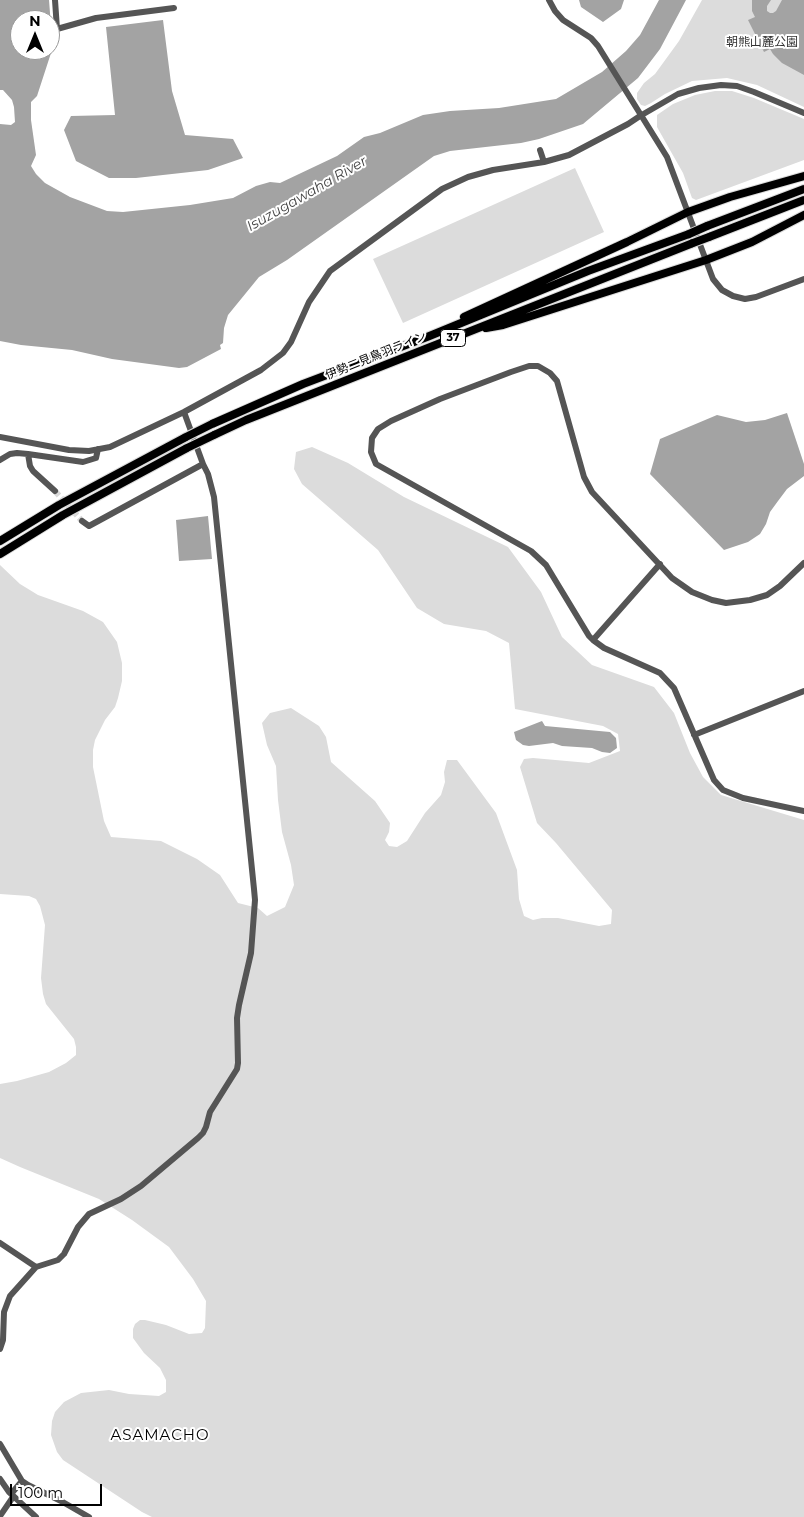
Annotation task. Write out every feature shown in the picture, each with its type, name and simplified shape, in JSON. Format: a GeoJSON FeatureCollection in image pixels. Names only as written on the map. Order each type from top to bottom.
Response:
{"type":"FeatureCollection","features":[{"type":"Feature","properties":{"kind":"main road"},"geometry":{"type":"LineString","coordinates":[[427,337],[458,319],[688,212],[730,197],[804,176]]}},
{"type":"Feature","properties":{"kind":"main road","name":"伊勢二見鳥羽ライン"},"geometry":{"type":"LineString","coordinates":[[0,541],[59,505],[186,436],[303,384],[427,337],[588,271],[804,189]]}},
{"type":"Feature","properties":{"kind":"main road","name":"伊勢二見鳥羽ライン"},"geometry":{"type":"LineString","coordinates":[[0,554],[63,516],[187,448],[246,420],[804,200]]}},
{"type":"Feature","properties":{"kind":"main road"},"geometry":{"type":"LineString","coordinates":[[473,330],[503,325],[706,260],[752,242],[804,215]]}},
{"type":"Feature","properties":{"kind":"street"},"geometry":{"type":"LineString","coordinates":[[55,0],[57,29],[96,18],[174,8]]}},
{"type":"Feature","properties":{"kind":"street"},"geometry":{"type":"LineString","coordinates":[[549,0],[563,20],[591,38],[603,54],[667,158],[713,279],[722,290],[733,296],[745,299],[756,297],[804,279]]}},
{"type":"Feature","properties":{"kind":"street"},"geometry":{"type":"LineString","coordinates":[[0,437],[70,450],[89,451],[98,449],[116,444],[184,412],[261,370],[283,353],[291,342],[310,302],[330,271],[442,188],[468,177],[493,170],[544,162],[570,155],[628,124],[678,94],[699,88],[721,85],[737,86],[804,113]]}},
{"type":"Feature","properties":{"kind":"street"},"geometry":{"type":"LineString","coordinates":[[540,150],[544,162]]}},
{"type":"Feature","properties":{"kind":"street"},"geometry":{"type":"LineString","coordinates":[[804,563],[780,586],[767,595],[750,600],[726,603],[692,592],[672,578],[592,492],[584,478],[557,381],[550,373],[538,366],[530,366],[468,388],[391,421],[378,430],[372,438],[371,452],[376,464],[531,551],[546,565],[593,640],[604,648],[660,673],[674,688],[714,780],[723,790],[743,798],[804,811]]}},
{"type":"Feature","properties":{"kind":"street"},"geometry":{"type":"LineString","coordinates":[[0,1350],[3,1340],[4,1312],[10,1296],[24,1279],[36,1267],[58,1260],[64,1254],[78,1227],[89,1214],[121,1199],[141,1186],[198,1138],[206,1127],[210,1112],[238,1063],[238,1005],[251,953],[254,894],[215,511],[208,474],[184,412]]}},
{"type":"Feature","properties":{"kind":"street"},"geometry":{"type":"LineString","coordinates":[[0,460],[17,452],[83,462],[96,458],[98,449]]}},
{"type":"Feature","properties":{"kind":"street"},"geometry":{"type":"LineString","coordinates":[[28,454],[30,466],[55,491]]}},
{"type":"Feature","properties":{"kind":"street"},"geometry":{"type":"LineString","coordinates":[[82,521],[89,526],[203,464]]}},
{"type":"Feature","properties":{"kind":"street"},"geometry":{"type":"LineString","coordinates":[[593,640],[660,564]]}},
{"type":"Feature","properties":{"kind":"street"},"geometry":{"type":"LineString","coordinates":[[694,735],[804,691]]}},
{"type":"Feature","properties":{"kind":"street"},"geometry":{"type":"LineString","coordinates":[[0,1243],[36,1267]]}},
{"type":"Feature","properties":{"kind":"street"},"geometry":{"type":"LineString","coordinates":[[0,1444],[22,1481],[89,1517]]}},
{"type":"Feature","properties":{"kind":"street"},"geometry":{"type":"LineString","coordinates":[[0,1479],[32,1516]]}},
{"type":"Feature","properties":{"kind":"street"},"geometry":{"type":"LineString","coordinates":[[0,1516],[22,1481]]}},
{"type":"Feature","properties":{"kind":"green space","name":"朝熊山麓公園"},"geometry":{"type":"Polygon","coordinates":[[[702,0],[804,0],[804,107],[757,85],[727,78],[692,81],[645,106],[641,105],[637,99],[637,93],[644,83],[655,74],[679,41],[702,0]]]}},
{"type":"Feature","properties":{"kind":"green space"},"geometry":{"type":"Polygon","coordinates":[[[715,91],[732,91],[804,119],[804,160],[696,200],[692,198],[683,173],[657,127],[657,115],[673,104],[695,95],[715,91]]]}},
{"type":"Feature","properties":{"kind":"green space"},"geometry":{"type":"Polygon","coordinates":[[[575,168],[604,232],[403,323],[373,259],[575,168]]]}},
{"type":"Feature","properties":{"kind":"green space"},"geometry":{"type":"Polygon","coordinates":[[[312,447],[348,463],[404,497],[508,547],[541,592],[562,637],[592,665],[654,687],[674,713],[690,753],[703,777],[721,795],[804,820],[804,1517],[152,1517],[63,1460],[57,1452],[51,1435],[52,1421],[55,1412],[64,1402],[81,1393],[109,1390],[129,1394],[159,1396],[166,1392],[166,1380],[160,1368],[144,1353],[133,1338],[135,1324],[140,1320],[145,1320],[166,1325],[189,1334],[202,1333],[205,1328],[206,1301],[193,1279],[169,1247],[132,1220],[99,1199],[0,1158],[0,1084],[49,1072],[76,1055],[76,1047],[74,1039],[46,1004],[43,994],[41,978],[45,925],[40,906],[36,899],[29,896],[0,894],[0,565],[20,584],[38,595],[83,611],[103,622],[117,642],[122,663],[122,681],[115,707],[105,720],[95,740],[93,750],[93,767],[104,821],[111,837],[161,841],[197,859],[220,875],[238,903],[258,908],[267,916],[285,907],[294,885],[282,832],[276,766],[267,745],[262,723],[270,713],[291,708],[319,726],[326,737],[331,762],[375,801],[390,823],[389,832],[385,840],[389,846],[397,847],[407,841],[425,813],[441,795],[445,782],[444,772],[447,760],[457,760],[496,813],[517,870],[519,899],[524,916],[533,920],[558,918],[599,926],[611,924],[612,910],[537,823],[520,767],[524,759],[533,758],[589,763],[620,751],[618,734],[603,726],[515,709],[509,643],[486,631],[444,624],[417,608],[378,550],[302,484],[294,469],[296,452],[312,447]]]}},
{"type":"Feature","properties":{"kind":"water","name":"Isuzugawaha River"},"geometry":{"type":"Polygon","coordinates":[[[0,0],[49,0],[50,10],[10,10],[10,60],[49,60],[37,96],[31,102],[31,120],[36,155],[31,166],[36,174],[45,183],[70,197],[107,211],[123,212],[190,205],[233,198],[256,186],[270,182],[280,183],[337,156],[364,137],[380,133],[423,115],[450,111],[499,108],[556,99],[602,72],[626,51],[640,35],[659,0],[686,0],[660,49],[638,78],[583,124],[521,143],[450,151],[434,156],[287,260],[259,277],[228,315],[224,328],[223,343],[220,345],[221,349],[187,367],[179,368],[112,359],[72,350],[0,341],[0,124],[11,125],[15,122],[12,100],[3,90],[0,90],[0,0]]]}},
{"type":"Feature","properties":{"kind":"water"},"geometry":{"type":"Polygon","coordinates":[[[579,0],[624,0],[621,9],[603,22],[581,7],[579,0]]]}},
{"type":"Feature","properties":{"kind":"water"},"geometry":{"type":"Polygon","coordinates":[[[752,0],[771,0],[767,6],[767,11],[773,13],[782,0],[804,0],[804,75],[782,63],[770,49],[764,52],[748,20],[755,17],[752,11],[752,0]]]}},
{"type":"Feature","properties":{"kind":"water"},"geometry":{"type":"Polygon","coordinates":[[[163,20],[172,91],[185,135],[233,139],[243,158],[208,170],[136,178],[109,178],[76,161],[64,130],[71,116],[115,115],[106,27],[163,20]]]}},
{"type":"Feature","properties":{"kind":"water"},"geometry":{"type":"Polygon","coordinates":[[[787,413],[804,464],[804,476],[787,489],[770,512],[760,534],[748,542],[724,550],[650,474],[660,439],[717,415],[746,422],[765,420],[787,413]]]}},
{"type":"Feature","properties":{"kind":"water"},"geometry":{"type":"Polygon","coordinates":[[[208,516],[212,559],[179,561],[176,520],[208,516]]]}},
{"type":"Feature","properties":{"kind":"water"},"geometry":{"type":"Polygon","coordinates":[[[542,721],[545,726],[610,732],[616,738],[617,748],[610,753],[592,748],[562,746],[553,743],[529,746],[523,745],[516,740],[514,732],[542,721]]]}},
{"type":"Feature","properties":{"kind":"tunnel"},"geometry":{"type":"LineString","coordinates":[[55,491],[82,521]]}},
{"type":"Feature","properties":{"kind":"district","name":"ASAMACHO"},"geometry":{"type":"Point","coordinates":[160,1436]}}]}
